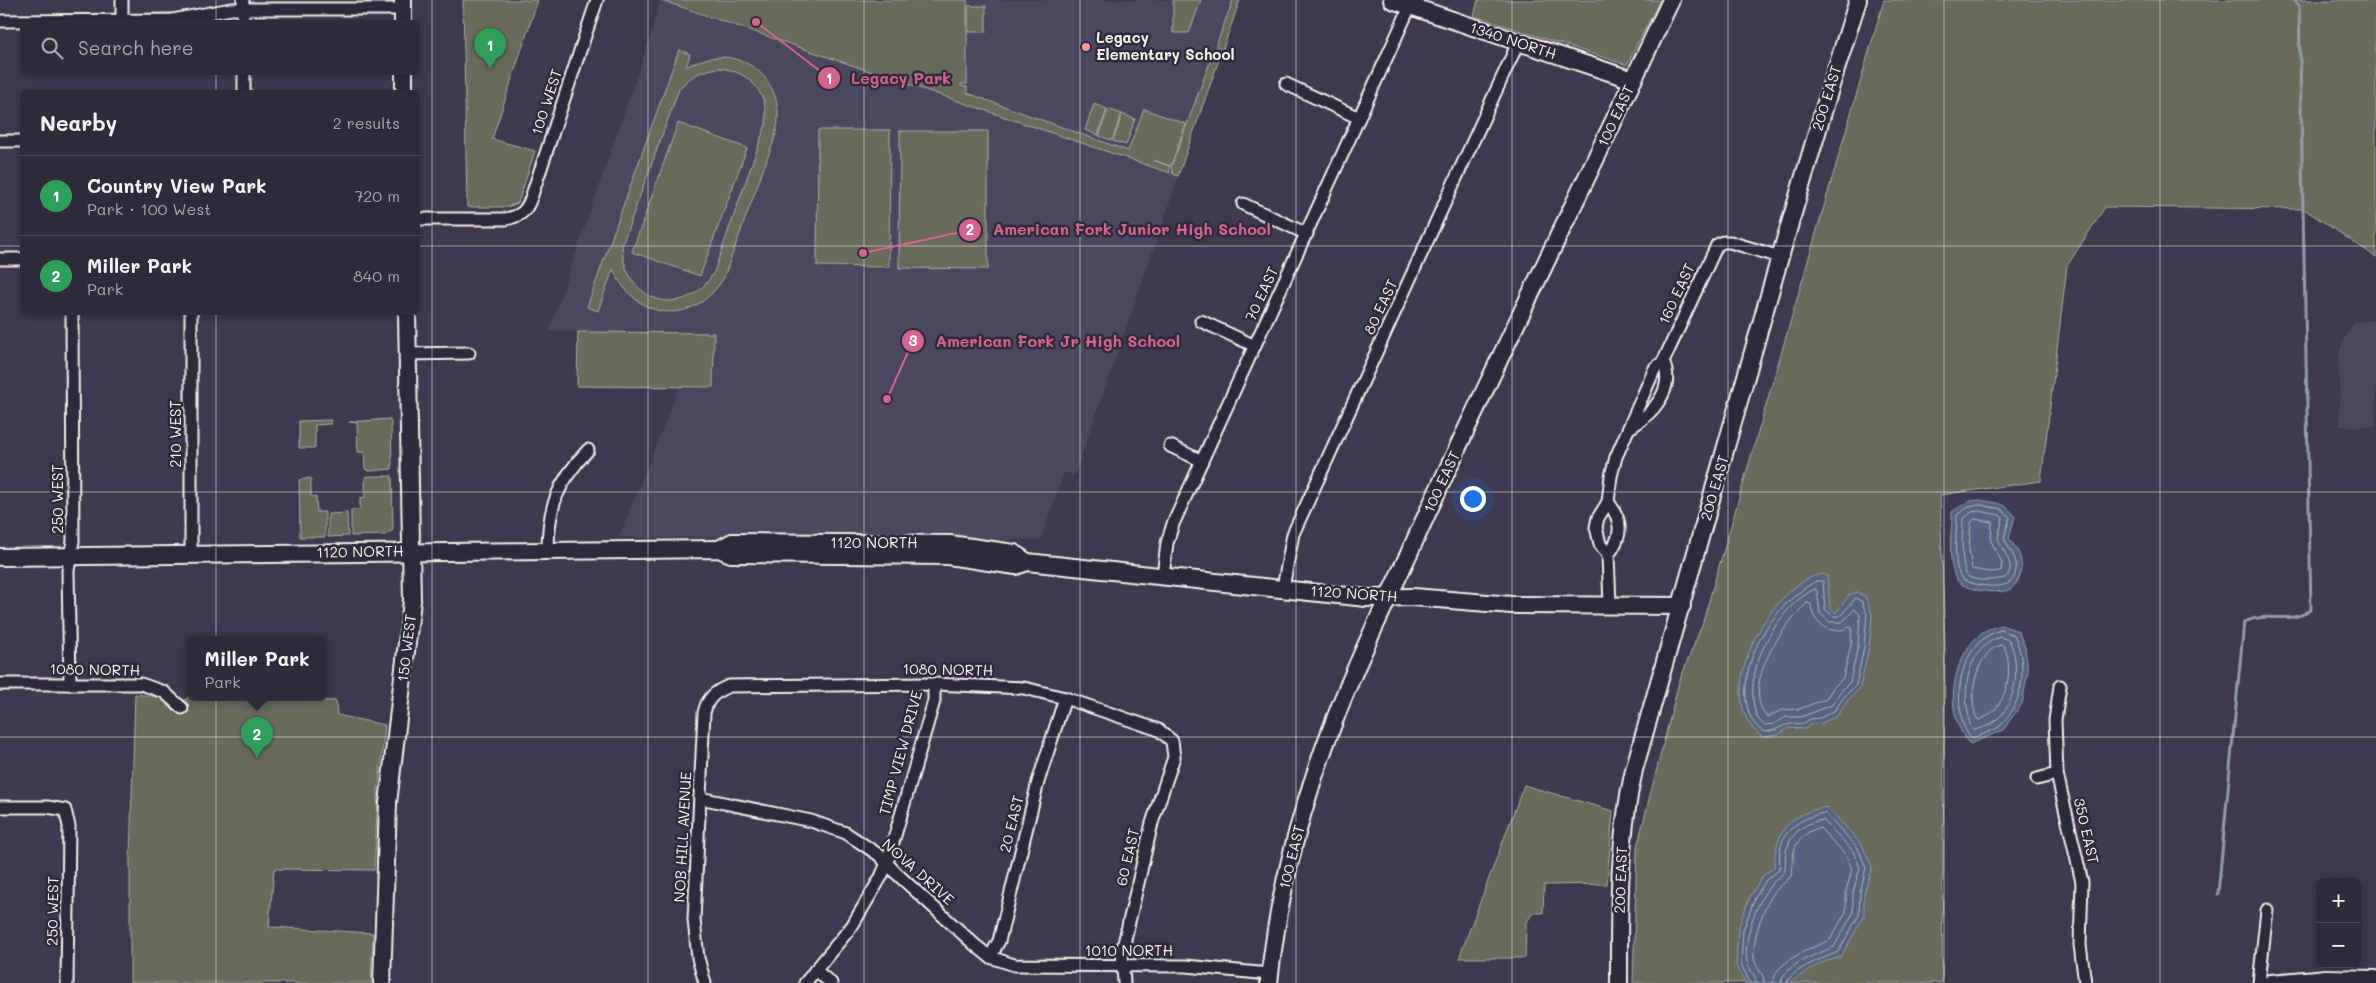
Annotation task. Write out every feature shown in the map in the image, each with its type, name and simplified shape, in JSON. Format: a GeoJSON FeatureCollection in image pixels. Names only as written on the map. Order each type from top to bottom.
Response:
{"type":"FeatureCollection","features":[{"type":"Feature","properties":{"kind":"street"},"geometry":{"type":"LineString","coordinates":[[122,0],[122,20]]}},
{"type":"Feature","properties":{"kind":"street","name":"100 WEST"},"geometry":{"type":"LineString","coordinates":[[420,219],[506,219],[517,217],[524,212],[531,198],[596,0]]}},
{"type":"Feature","properties":{"kind":"street","name":"1340 NORTH"},"geometry":{"type":"LineString","coordinates":[[1392,0],[1412,4],[1518,42],[1634,80]]}},
{"type":"Feature","properties":{"kind":"street","name":"100 EAST"},"geometry":{"type":"LineString","coordinates":[[1269,978],[1285,882],[1308,796],[1345,693],[1671,0]]}},
{"type":"Feature","properties":{"kind":"street","name":"200 EAST"},"geometry":{"type":"LineString","coordinates":[[1619,983],[1620,870],[1624,820],[1640,747],[1682,606],[1780,257],[1858,0]]}},
{"type":"Feature","properties":{"kind":"street"},"geometry":{"type":"LineString","coordinates":[[172,20],[231,9],[243,4],[403,10]]}},
{"type":"Feature","properties":{"kind":"street"},"geometry":{"type":"LineString","coordinates":[[243,4],[243,20]]}},
{"type":"Feature","properties":{"kind":"street","name":"70 EAST"},"geometry":{"type":"LineString","coordinates":[[1163,576],[1170,533],[1412,4]]}},
{"type":"Feature","properties":{"kind":"street"},"geometry":{"type":"LineString","coordinates":[[0,21],[20,21]]}},
{"type":"Feature","properties":{"kind":"street","name":"80 EAST"},"geometry":{"type":"LineString","coordinates":[[1283,588],[1294,534],[1518,42]]}},
{"type":"Feature","properties":{"kind":"street"},"geometry":{"type":"LineString","coordinates":[[244,75],[244,90]]}},
{"type":"Feature","properties":{"kind":"street"},"geometry":{"type":"LineString","coordinates":[[404,75],[404,90]]}},
{"type":"Feature","properties":{"kind":"street"},"geometry":{"type":"LineString","coordinates":[[1286,84],[1359,118]]}},
{"type":"Feature","properties":{"kind":"street"},"geometry":{"type":"LineString","coordinates":[[0,141],[20,141]]}},
{"type":"Feature","properties":{"kind":"street"},"geometry":{"type":"LineString","coordinates":[[1243,204],[1307,234]]}},
{"type":"Feature","properties":{"kind":"street","name":"160 EAST"},"geometry":{"type":"LineString","coordinates":[[1610,605],[1608,555],[1600,544],[1596,527],[1598,518],[1608,502],[1611,476],[1616,457],[1631,427],[1634,414],[1655,368],[1663,362],[1717,245],[1722,242],[1738,244],[1780,257]]}},
{"type":"Feature","properties":{"kind":"street"},"geometry":{"type":"LineString","coordinates":[[0,259],[20,259]]}},
{"type":"Feature","properties":{"kind":"street","name":"250 WEST"},"geometry":{"type":"LineString","coordinates":[[70,684],[68,571],[73,541],[72,315]]}},
{"type":"Feature","properties":{"kind":"street","name":"210 WEST"},"geometry":{"type":"LineString","coordinates":[[191,315],[191,555]]}},
{"type":"Feature","properties":{"kind":"street","name":"150 WEST"},"geometry":{"type":"LineString","coordinates":[[382,983],[388,802],[410,623],[412,568],[410,551],[407,315]]}},
{"type":"Feature","properties":{"kind":"street"},"geometry":{"type":"LineString","coordinates":[[1201,321],[1255,346]]}},
{"type":"Feature","properties":{"kind":"street"},"geometry":{"type":"LineString","coordinates":[[408,354],[469,352]]}},
{"type":"Feature","properties":{"kind":"street","name":"160 EAST"},"geometry":{"type":"LineString","coordinates":[[1631,427],[1644,418],[1661,398],[1667,378],[1663,362]]}},
{"type":"Feature","properties":{"kind":"street"},"geometry":{"type":"LineString","coordinates":[[1170,446],[1202,461]]}},
{"type":"Feature","properties":{"kind":"street"},"geometry":{"type":"LineString","coordinates":[[548,550],[548,524],[555,498],[569,470],[588,450]]}},
{"type":"Feature","properties":{"kind":"street"},"geometry":{"type":"LineString","coordinates":[[1608,502],[1618,518],[1621,528],[1616,545],[1608,555]]}},
{"type":"Feature","properties":{"kind":"street","name":"1120 NORTH"},"geometry":{"type":"LineString","coordinates":[[0,557],[719,549],[732,542],[950,544],[1014,553],[1027,562],[1366,598],[1413,597],[1512,605],[1682,606]]}},
{"type":"Feature","properties":{"kind":"street","name":"1080 NORTH"},"geometry":{"type":"LineString","coordinates":[[0,684],[141,684],[164,692],[182,708]]}},
{"type":"Feature","properties":{"kind":"street","name":"1080 NORTH"},"geometry":{"type":"LineString","coordinates":[[714,694],[729,686],[742,685],[934,684],[1024,688],[1065,698],[1159,730],[1172,741]]}},
{"type":"Feature","properties":{"kind":"street","name":"TIMP VIEW DRIVE"},"geometry":{"type":"LineString","coordinates":[[805,983],[860,915],[887,863],[934,701],[934,684]]}},
{"type":"Feature","properties":{"kind":"street","name":"350 EAST"},"geometry":{"type":"LineString","coordinates":[[2060,686],[2055,720],[2057,774],[2082,882],[2080,945],[2084,983]]}},
{"type":"Feature","properties":{"kind":"street","name":"NOB HILL AVENUE"},"geometry":{"type":"LineString","coordinates":[[705,983],[698,958],[694,920],[704,713],[708,700],[714,694]]}},
{"type":"Feature","properties":{"kind":"street","name":"20 EAST"},"geometry":{"type":"LineString","coordinates":[[990,957],[999,941],[1038,782],[1065,698]]}},
{"type":"Feature","properties":{"kind":"street","name":"60 EAST"},"geometry":{"type":"LineString","coordinates":[[1124,983],[1122,952],[1150,829],[1174,757],[1172,741]]}},
{"type":"Feature","properties":{"kind":"street"},"geometry":{"type":"LineString","coordinates":[[2036,779],[2057,774]]}},
{"type":"Feature","properties":{"kind":"street","name":"NOVA DRIVE"},"geometry":{"type":"LineString","coordinates":[[700,798],[832,826],[878,854],[896,873],[990,957]]}},
{"type":"Feature","properties":{"kind":"street","name":"250 WEST"},"geometry":{"type":"LineString","coordinates":[[0,806],[48,807],[66,810],[69,826],[68,983]]}},
{"type":"Feature","properties":{"kind":"street"},"geometry":{"type":"LineString","coordinates":[[2259,983],[2268,910]]}},
{"type":"Feature","properties":{"kind":"street","name":"1010 NORTH"},"geometry":{"type":"LineString","coordinates":[[990,957],[1014,965],[1186,966],[1269,978]]}},
{"type":"Feature","properties":{"kind":"street"},"geometry":{"type":"LineString","coordinates":[[815,970],[831,983]]}},
{"type":"Feature","properties":{"kind":"street"},"geometry":{"type":"LineString","coordinates":[[2271,983],[2307,978],[2348,980],[2376,978]]}},
{"type":"Feature","properties":{"kind":"shaded area"},"geometry":{"type":"Polygon","coordinates":[[[796,0],[1240,0],[1075,475],[1064,472],[1041,540],[619,537],[679,388],[577,388],[577,332],[549,331],[652,32],[660,1],[783,43],[796,0]]]}},
{"type":"Feature","properties":{"kind":"shaded area"},"geometry":{"type":"Polygon","coordinates":[[[2376,319],[2376,426],[2340,426],[2339,355],[2342,343],[2354,323],[2376,319]]]}},
{"type":"Feature","properties":{"kind":"green space"},"geometry":{"type":"Polygon","coordinates":[[[463,0],[538,0],[492,139],[535,151],[518,203],[507,207],[467,207],[463,0]]]}},
{"type":"Feature","properties":{"kind":"green space"},"geometry":{"type":"Polygon","coordinates":[[[660,0],[967,0],[967,84],[961,84],[961,86],[967,87],[967,93],[1128,151],[1144,109],[1186,124],[1171,166],[1153,160],[1169,166],[1170,173],[660,0]]]}},
{"type":"Feature","properties":{"kind":"green space"},"geometry":{"type":"Polygon","coordinates":[[[1173,0],[1201,0],[1189,33],[1173,33],[1173,0]]]}},
{"type":"Feature","properties":{"kind":"green space"},"geometry":{"type":"Polygon","coordinates":[[[1233,0],[1240,0],[1178,176],[1173,174],[1171,167],[1233,0]]]}},
{"type":"Feature","properties":{"kind":"green space"},"geometry":{"type":"Polygon","coordinates":[[[1478,0],[1660,0],[1627,65],[1474,16],[1478,0]]]}},
{"type":"Feature","properties":{"kind":"green space"},"geometry":{"type":"Polygon","coordinates":[[[1884,0],[2376,0],[2376,257],[2304,209],[2105,207],[2067,266],[2041,481],[1940,495],[1945,646],[1942,983],[1633,983],[1637,847],[1679,682],[1702,625],[1884,0]]]}},
{"type":"Feature","properties":{"kind":"green space"},"geometry":{"type":"Polygon","coordinates":[[[968,6],[986,6],[986,32],[968,32],[968,6]]]}},
{"type":"Feature","properties":{"kind":"green space"},"geometry":{"type":"Polygon","coordinates":[[[679,50],[690,54],[686,67],[701,60],[724,57],[732,58],[754,68],[770,85],[776,99],[777,129],[724,277],[712,293],[697,305],[682,311],[666,312],[650,308],[636,299],[623,286],[613,269],[598,311],[587,307],[679,50]],[[720,68],[702,72],[692,77],[679,89],[622,245],[625,265],[633,280],[644,292],[658,299],[672,301],[688,297],[702,288],[714,272],[766,124],[764,103],[755,86],[749,79],[731,70],[720,68]]]}},
{"type":"Feature","properties":{"kind":"green space"},"geometry":{"type":"Polygon","coordinates":[[[1094,104],[1107,109],[1098,135],[1085,130],[1094,104]]]}},
{"type":"Feature","properties":{"kind":"green space"},"geometry":{"type":"Polygon","coordinates":[[[1108,109],[1122,114],[1112,140],[1099,136],[1108,109]]]}},
{"type":"Feature","properties":{"kind":"green space"},"geometry":{"type":"Polygon","coordinates":[[[1122,114],[1135,119],[1126,145],[1113,141],[1122,114]]]}},
{"type":"Feature","properties":{"kind":"green space"},"geometry":{"type":"Polygon","coordinates":[[[678,123],[747,148],[700,276],[632,252],[678,123]]]}},
{"type":"Feature","properties":{"kind":"green space"},"geometry":{"type":"Polygon","coordinates":[[[818,130],[890,130],[889,267],[817,266],[818,130]]]}},
{"type":"Feature","properties":{"kind":"green space"},"geometry":{"type":"Polygon","coordinates":[[[900,131],[988,131],[988,269],[899,268],[900,131]]]}},
{"type":"Feature","properties":{"kind":"green space"},"geometry":{"type":"Polygon","coordinates":[[[578,332],[714,333],[713,387],[577,386],[578,332]]]}},
{"type":"Feature","properties":{"kind":"green space"},"geometry":{"type":"Polygon","coordinates":[[[389,419],[391,422],[392,469],[370,471],[365,469],[364,452],[358,452],[357,423],[349,422],[389,419]]]}},
{"type":"Feature","properties":{"kind":"green space"},"geometry":{"type":"Polygon","coordinates":[[[331,420],[331,424],[315,425],[315,448],[299,448],[299,421],[331,420]]]}},
{"type":"Feature","properties":{"kind":"green space"},"geometry":{"type":"Polygon","coordinates":[[[392,476],[393,530],[385,535],[351,536],[351,510],[360,509],[360,498],[365,497],[365,477],[392,476]]]}},
{"type":"Feature","properties":{"kind":"green space"},"geometry":{"type":"Polygon","coordinates":[[[311,478],[311,496],[316,497],[317,512],[325,512],[325,537],[300,537],[299,480],[311,478]]]}},
{"type":"Feature","properties":{"kind":"green space"},"geometry":{"type":"Polygon","coordinates":[[[347,513],[348,536],[328,537],[328,514],[347,513]]]}},
{"type":"Feature","properties":{"kind":"green space"},"geometry":{"type":"Polygon","coordinates":[[[135,694],[185,700],[187,698],[187,701],[336,701],[337,715],[385,725],[378,792],[374,870],[274,869],[269,927],[373,933],[371,983],[130,983],[130,858],[135,694]]]}},
{"type":"Feature","properties":{"kind":"green space"},"geometry":{"type":"Polygon","coordinates":[[[1524,785],[1613,811],[1607,884],[1544,885],[1543,913],[1533,913],[1526,923],[1525,958],[1459,958],[1524,785]]]}},
{"type":"Feature","properties":{"kind":"water"},"geometry":{"type":"Polygon","coordinates":[[[1981,500],[2005,506],[2015,517],[2009,538],[2021,558],[2021,568],[2017,582],[2011,589],[2005,591],[1989,592],[1972,589],[1958,582],[1955,577],[1951,561],[1952,512],[1968,501],[1981,500]]]}},
{"type":"Feature","properties":{"kind":"water"},"geometry":{"type":"Polygon","coordinates":[[[1822,574],[1827,576],[1830,608],[1836,613],[1849,595],[1857,592],[1866,598],[1872,614],[1869,647],[1860,688],[1848,700],[1837,716],[1822,723],[1811,724],[1805,729],[1788,728],[1778,735],[1763,737],[1747,720],[1741,698],[1743,672],[1752,646],[1765,620],[1783,599],[1802,582],[1822,574]]]}},
{"type":"Feature","properties":{"kind":"water"},"geometry":{"type":"Polygon","coordinates":[[[2001,625],[2018,631],[2025,647],[2028,671],[2022,704],[2003,730],[1970,744],[1956,720],[1954,690],[1956,675],[1968,648],[1977,637],[1985,631],[2001,625]]]}},
{"type":"Feature","properties":{"kind":"water"},"geometry":{"type":"Polygon","coordinates":[[[1827,807],[1862,845],[1872,867],[1864,894],[1864,916],[1841,957],[1821,963],[1788,983],[1746,983],[1736,966],[1738,929],[1750,896],[1763,876],[1774,867],[1778,843],[1787,825],[1803,814],[1827,807]]]}},
{"type":"Feature","properties":{"kind":"waterway"},"geometry":{"type":"LineString","coordinates":[[2218,894],[2244,622],[2262,617],[2294,617],[2311,610],[2299,6],[2294,0]]}},
{"type":"Feature","properties":{"kind":"place","name":"Legacy Park"},"geometry":{"type":"Point","coordinates":[756,22]}},
{"type":"Feature","properties":{"kind":"place","name":"Legacy Elementary School"},"geometry":{"type":"Point","coordinates":[1086,47]}},
{"type":"Feature","properties":{"kind":"place","name":"Country View Park"},"geometry":{"type":"Point","coordinates":[490,69]}},
{"type":"Feature","properties":{"kind":"place","name":"American Fork Junior High School"},"geometry":{"type":"Point","coordinates":[863,253]}},
{"type":"Feature","properties":{"kind":"place","name":"American Fork Jr High School"},"geometry":{"type":"Point","coordinates":[887,399]}},
{"type":"Feature","properties":{"kind":"place","name":"Miller Park"},"geometry":{"type":"Point","coordinates":[257,758]}}]}
